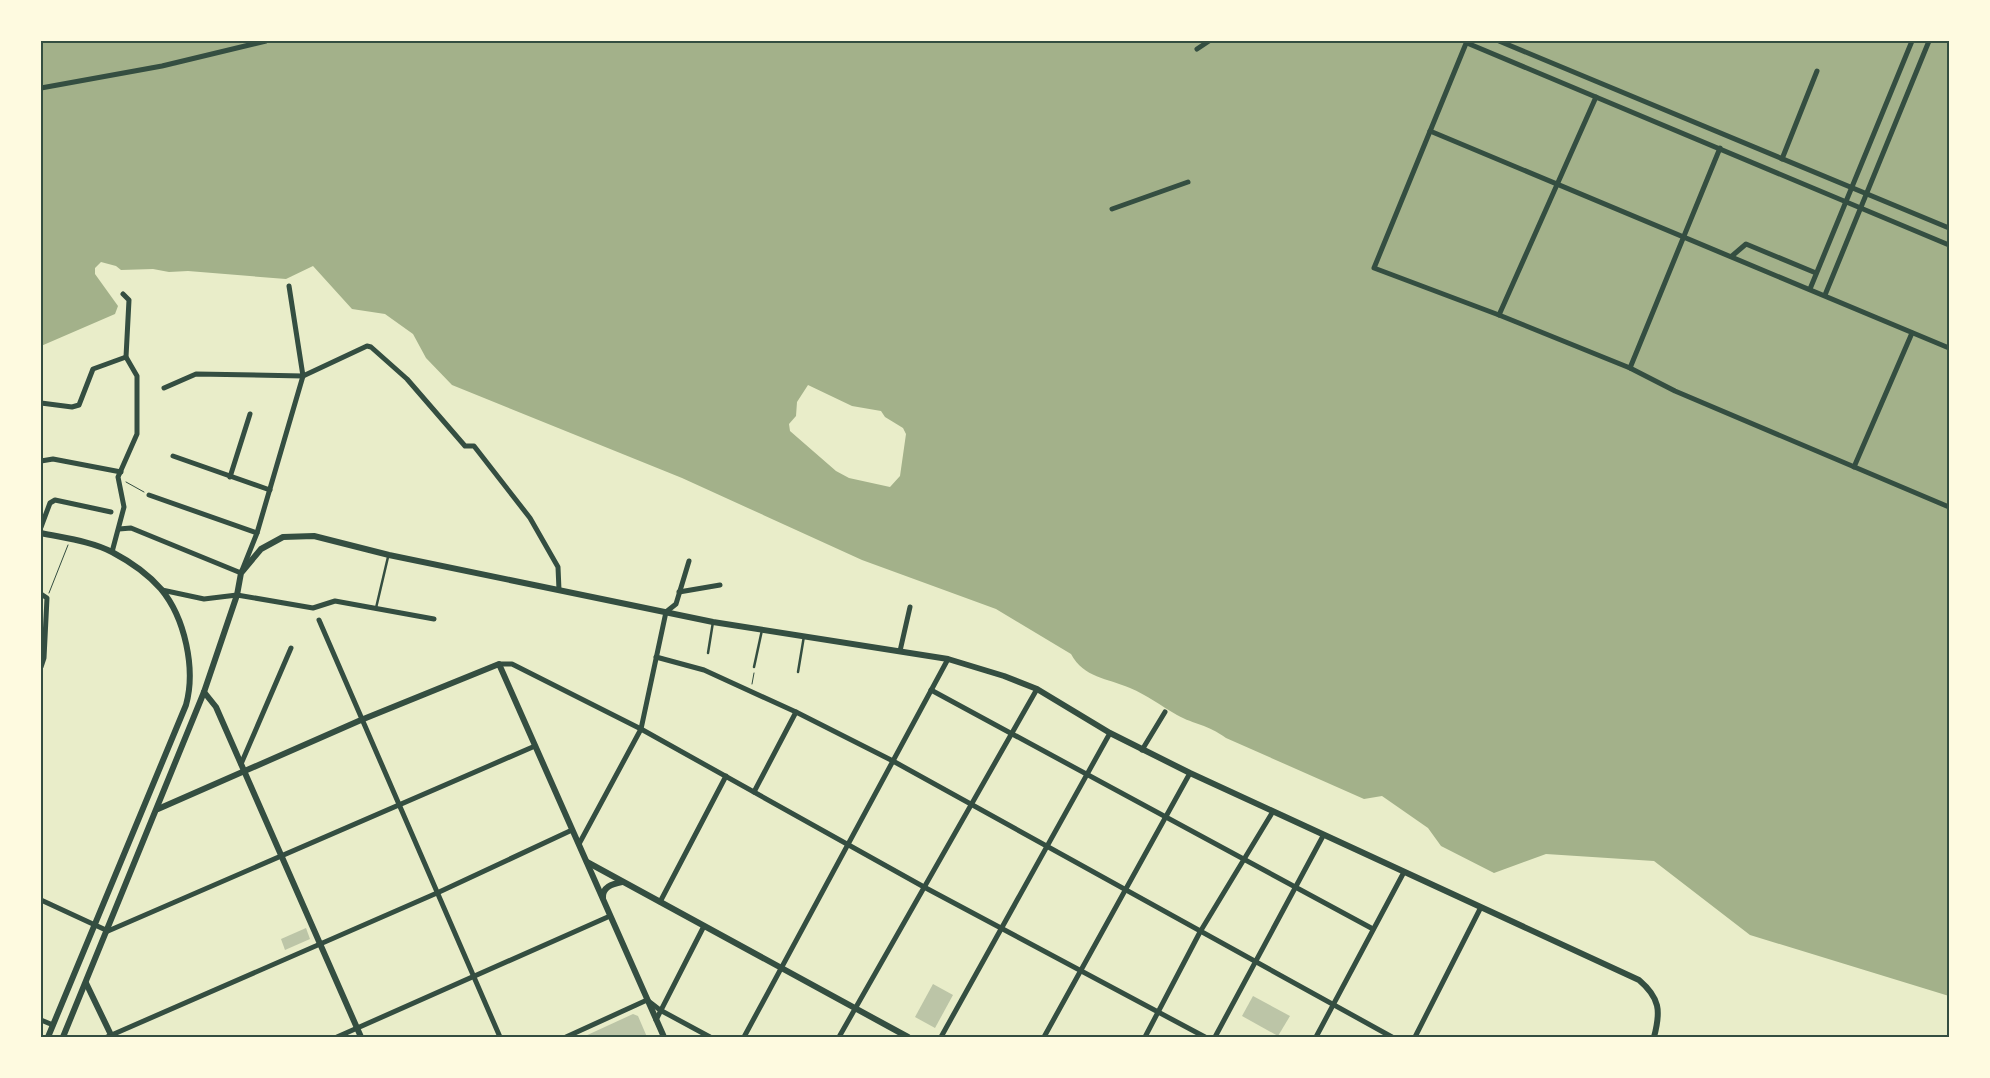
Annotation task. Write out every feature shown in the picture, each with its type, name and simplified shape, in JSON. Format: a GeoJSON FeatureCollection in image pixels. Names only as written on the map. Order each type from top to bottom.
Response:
{"type":"FeatureCollection","features":[{"type":"Feature","properties":{"kind":"street"},"geometry":{"type":"LineString","coordinates":[[41,88],[162,66],[266,41]]}},
{"type":"Feature","properties":{"kind":"street"},"geometry":{"type":"LineString","coordinates":[[1198,49],[1209,41]]}},
{"type":"Feature","properties":{"kind":"street"},"geometry":{"type":"LineString","coordinates":[[1499,41],[1949,228]]}},
{"type":"Feature","properties":{"kind":"street"},"geometry":{"type":"LineString","coordinates":[[1810,289],[1912,41]]}},
{"type":"Feature","properties":{"kind":"street"},"geometry":{"type":"LineString","coordinates":[[1825,295],[1868,194],[1929,41]]}},
{"type":"Feature","properties":{"kind":"street"},"geometry":{"type":"LineString","coordinates":[[1949,245],[1467,42],[1374,268],[1499,315],[1630,368],[1675,391],[1949,507]]}},
{"type":"Feature","properties":{"kind":"street"},"geometry":{"type":"LineString","coordinates":[[1782,159],[1817,71]]}},
{"type":"Feature","properties":{"kind":"street"},"geometry":{"type":"LineString","coordinates":[[1499,315],[1596,97]]}},
{"type":"Feature","properties":{"kind":"street"},"geometry":{"type":"LineString","coordinates":[[1430,131],[1949,348]]}},
{"type":"Feature","properties":{"kind":"street"},"geometry":{"type":"LineString","coordinates":[[1630,368],[1720,148]]}},
{"type":"Feature","properties":{"kind":"street"},"geometry":{"type":"LineString","coordinates":[[1112,209],[1188,182]]}},
{"type":"Feature","properties":{"kind":"street"},"geometry":{"type":"LineString","coordinates":[[1732,256],[1746,244],[1816,273]]}},
{"type":"Feature","properties":{"kind":"street"},"geometry":{"type":"LineString","coordinates":[[63,1037],[158,809],[204,692],[270,490],[303,376],[289,286]]}},
{"type":"Feature","properties":{"kind":"street"},"geometry":{"type":"LineString","coordinates":[[112,552],[124,507],[119,474],[137,434],[137,376],[126,357],[129,300],[122,294]]}},
{"type":"Feature","properties":{"kind":"street"},"geometry":{"type":"LineString","coordinates":[[1854,467],[1912,333]]}},
{"type":"Feature","properties":{"kind":"street"},"geometry":{"type":"LineString","coordinates":[[164,388],[196,374],[303,376],[367,346],[371,347],[406,379],[465,446],[474,446],[511,492],[530,518],[558,567],[559,590]]}},
{"type":"Feature","properties":{"kind":"street"},"geometry":{"type":"LineString","coordinates":[[41,403],[72,407],[79,405],[93,369],[126,357]]}},
{"type":"Feature","properties":{"kind":"street"},"geometry":{"type":"LineString","coordinates":[[230,477],[250,414]]}},
{"type":"Feature","properties":{"kind":"street"},"geometry":{"type":"LineString","coordinates":[[173,456],[270,490]]}},
{"type":"Feature","properties":{"kind":"street"},"geometry":{"type":"LineString","coordinates":[[41,460],[53,459],[119,474]]}},
{"type":"Feature","properties":{"kind":"street"},"geometry":{"type":"LineString","coordinates":[[149,495],[257,533]]}},
{"type":"Feature","properties":{"kind":"street"},"geometry":{"type":"LineString","coordinates":[[41,527],[50,503],[55,500],[111,512]]}},
{"type":"Feature","properties":{"kind":"street"},"geometry":{"type":"LineString","coordinates":[[119,529],[131,528],[242,573]]}},
{"type":"Feature","properties":{"kind":"street"},"geometry":{"type":"LineString","coordinates":[[41,532],[112,552],[133,565],[162,590],[178,620],[186,641],[191,688],[186,705],[48,1037]]}},
{"type":"Feature","properties":{"kind":"street"},"geometry":{"type":"LineString","coordinates":[[242,573],[261,549],[284,537],[314,536],[389,554],[713,622],[948,659],[1004,676],[1037,689],[1110,733],[1190,773],[1480,909],[1639,980],[1651,990],[1658,1005],[1659,1018],[1654,1037]]}},
{"type":"Feature","properties":{"kind":"street"},"geometry":{"type":"LineString","coordinates":[[578,844],[641,729],[666,612],[676,604],[689,560]]}},
{"type":"Feature","properties":{"kind":"street"},"geometry":{"type":"LineString","coordinates":[[679,592],[720,585]]}},
{"type":"Feature","properties":{"kind":"street"},"geometry":{"type":"LineString","coordinates":[[162,590],[204,599],[237,595],[313,608],[335,601],[434,619]]}},
{"type":"Feature","properties":{"kind":"street"},"geometry":{"type":"LineString","coordinates":[[41,594],[47,598],[44,658],[41,667]]}},
{"type":"Feature","properties":{"kind":"street"},"geometry":{"type":"LineString","coordinates":[[900,651],[910,607]]}},
{"type":"Feature","properties":{"kind":"street"},"geometry":{"type":"LineString","coordinates":[[319,620],[500,1037]]}},
{"type":"Feature","properties":{"kind":"street"},"geometry":{"type":"LineString","coordinates":[[241,765],[291,648]]}},
{"type":"Feature","properties":{"kind":"street"},"geometry":{"type":"LineString","coordinates":[[656,657],[704,670],[796,712],[893,761],[1392,1037]]}},
{"type":"Feature","properties":{"kind":"street"},"geometry":{"type":"LineString","coordinates":[[744,1037],[948,659]]}},
{"type":"Feature","properties":{"kind":"street"},"geometry":{"type":"LineString","coordinates":[[158,809],[362,720],[499,664],[512,664],[641,729],[924,887],[1205,1037]]}},
{"type":"Feature","properties":{"kind":"street"},"geometry":{"type":"LineString","coordinates":[[499,664],[664,1037]]}},
{"type":"Feature","properties":{"kind":"street"},"geometry":{"type":"LineString","coordinates":[[191,688],[204,692],[216,707],[361,1037]]}},
{"type":"Feature","properties":{"kind":"street"},"geometry":{"type":"LineString","coordinates":[[839,1037],[1037,689]]}},
{"type":"Feature","properties":{"kind":"street"},"geometry":{"type":"LineString","coordinates":[[931,690],[1373,929]]}},
{"type":"Feature","properties":{"kind":"street"},"geometry":{"type":"LineString","coordinates":[[754,792],[796,712]]}},
{"type":"Feature","properties":{"kind":"street"},"geometry":{"type":"LineString","coordinates":[[1142,750],[1165,712]]}},
{"type":"Feature","properties":{"kind":"street"},"geometry":{"type":"LineString","coordinates":[[941,1037],[1110,733]]}},
{"type":"Feature","properties":{"kind":"street"},"geometry":{"type":"LineString","coordinates":[[41,900],[108,931],[535,746]]}},
{"type":"Feature","properties":{"kind":"street"},"geometry":{"type":"LineString","coordinates":[[1044,1037],[1190,773]]}},
{"type":"Feature","properties":{"kind":"street"},"geometry":{"type":"LineString","coordinates":[[660,902],[726,776]]}},
{"type":"Feature","properties":{"kind":"street"},"geometry":{"type":"LineString","coordinates":[[1146,1037],[1200,932],[1245,860],[1272,812]]}},
{"type":"Feature","properties":{"kind":"street"},"geometry":{"type":"LineString","coordinates":[[86,983],[110,1036],[437,893],[572,830]]}},
{"type":"Feature","properties":{"kind":"street"},"geometry":{"type":"LineString","coordinates":[[1215,1037],[1323,836]]}},
{"type":"Feature","properties":{"kind":"street"},"geometry":{"type":"LineString","coordinates":[[586,861],[908,1037]]}},
{"type":"Feature","properties":{"kind":"street"},"geometry":{"type":"LineString","coordinates":[[1316,1037],[1404,872]]}},
{"type":"Feature","properties":{"kind":"street"},"geometry":{"type":"LineString","coordinates":[[605,904],[602,896],[604,891],[608,886],[622,882]]}},
{"type":"Feature","properties":{"kind":"street"},"geometry":{"type":"LineString","coordinates":[[1415,1037],[1480,909]]}},
{"type":"Feature","properties":{"kind":"street"},"geometry":{"type":"LineString","coordinates":[[337,1037],[610,916]]}},
{"type":"Feature","properties":{"kind":"street"},"geometry":{"type":"LineString","coordinates":[[656,1020],[704,926]]}},
{"type":"Feature","properties":{"kind":"street"},"geometry":{"type":"LineString","coordinates":[[647,1000],[660,1010],[710,1037]]}},
{"type":"Feature","properties":{"kind":"street"},"geometry":{"type":"LineString","coordinates":[[566,1037],[647,1000]]}},
{"type":"Feature","properties":{"kind":"street"},"geometry":{"type":"LineString","coordinates":[[41,1020],[53,1025]]}},
{"type":"Feature","properties":{"kind":"lane"},"geometry":{"type":"LineString","coordinates":[[376,609],[389,554]]}},
{"type":"Feature","properties":{"kind":"lane"},"geometry":{"type":"LineString","coordinates":[[708,653],[713,622]]}},
{"type":"Feature","properties":{"kind":"lane"},"geometry":{"type":"LineString","coordinates":[[754,668],[762,629]]}},
{"type":"Feature","properties":{"kind":"lane"},"geometry":{"type":"LineString","coordinates":[[798,672],[804,635]]}},
{"type":"Feature","properties":{"kind":"path"},"geometry":{"type":"LineString","coordinates":[[119,474],[149,495]]}},
{"type":"Feature","properties":{"kind":"path"},"geometry":{"type":"LineString","coordinates":[[47,598],[70,540]]}},
{"type":"Feature","properties":{"kind":"path"},"geometry":{"type":"LineString","coordinates":[[751,692],[754,668]]}},
{"type":"Feature","properties":{"kind":"shaded area"},"geometry":{"type":"Polygon","coordinates":[[[41,41],[1949,41],[1949,996],[1750,935],[1654,861],[1546,854],[1494,873],[1441,846],[1428,828],[1382,796],[1364,799],[1226,738],[1207,727],[1183,718],[1136,691],[1089,673],[1076,662],[1071,654],[996,609],[862,560],[682,478],[452,385],[426,358],[413,334],[385,314],[352,309],[313,266],[286,279],[188,271],[169,272],[153,269],[121,270],[116,266],[101,262],[95,268],[95,274],[118,306],[115,314],[41,346],[41,41]],[[808,385],[797,402],[796,416],[789,424],[790,431],[836,471],[849,478],[890,487],[900,476],[906,434],[903,428],[885,417],[881,411],[852,406],[808,385]]]}},
{"type":"Feature","properties":{"kind":"building"},"geometry":{"type":"Polygon","coordinates":[[[306,928],[310,939],[285,950],[281,939],[306,928]]]}},
{"type":"Feature","properties":{"kind":"building"},"geometry":{"type":"Polygon","coordinates":[[[933,984],[953,995],[935,1028],[915,1017],[933,984]]]}},
{"type":"Feature","properties":{"kind":"building"},"geometry":{"type":"Polygon","coordinates":[[[1253,996],[1290,1016],[1278,1036],[1242,1016],[1253,996]]]}},
{"type":"Feature","properties":{"kind":"building"},"geometry":{"type":"Polygon","coordinates":[[[633,1014],[638,1016],[647,1037],[583,1037],[633,1014]]]}}]}
